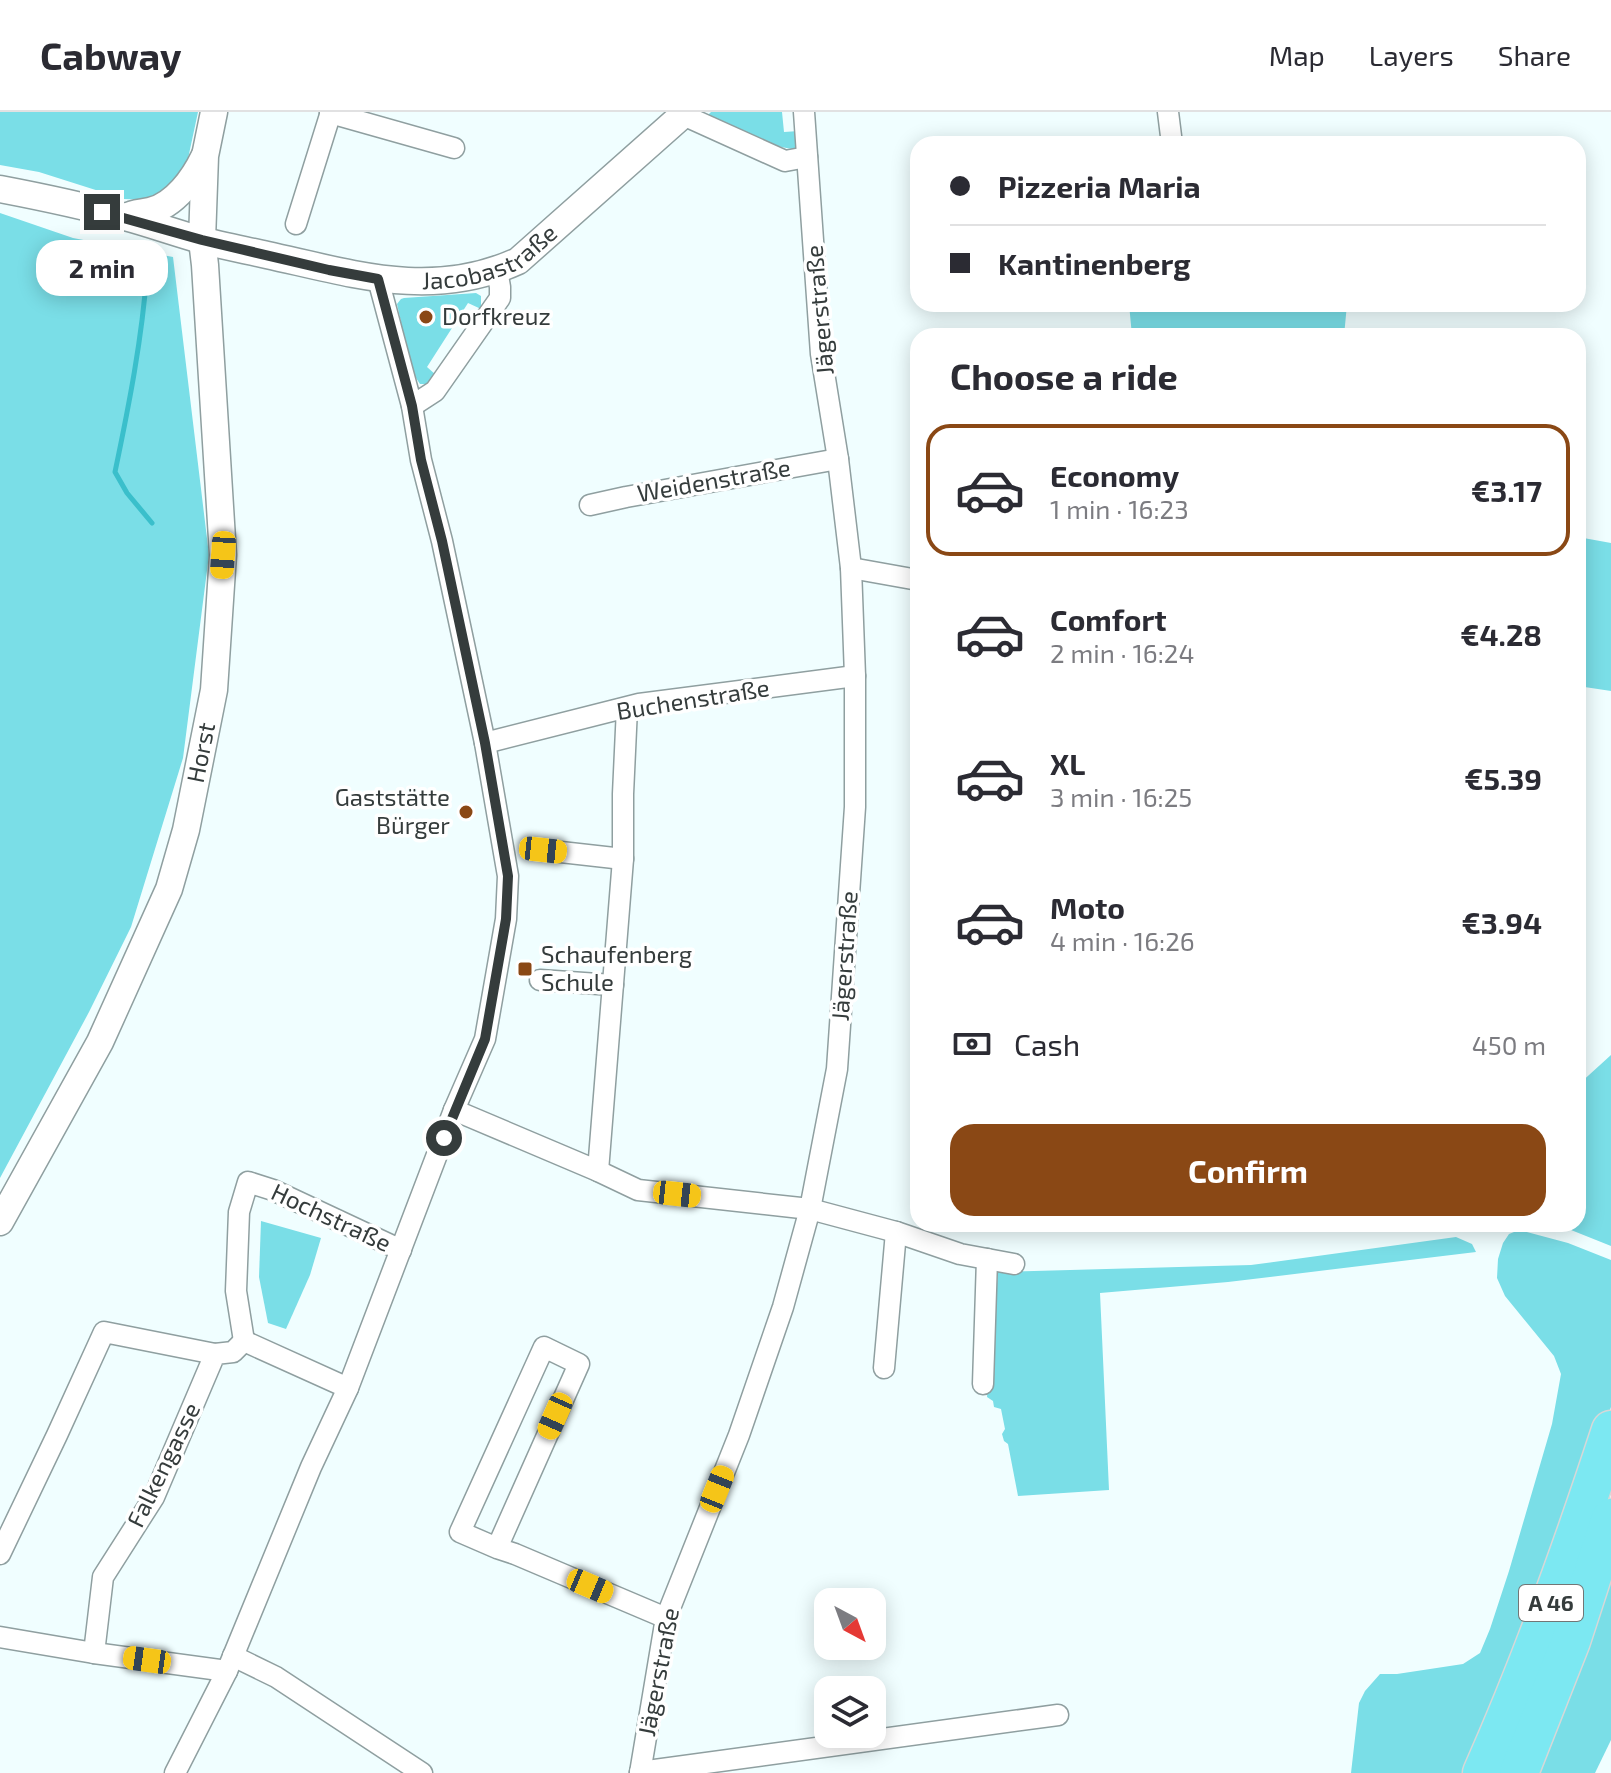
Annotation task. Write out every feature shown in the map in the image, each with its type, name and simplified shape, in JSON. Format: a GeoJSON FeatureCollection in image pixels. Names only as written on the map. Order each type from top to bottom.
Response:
{"type":"FeatureCollection","features":[{"type":"Feature","properties":{"kind":"highway","name":"A 46"},"geometry":{"type":"LineString","coordinates":[[1482,1773],[1573,1546],[1611,1430]]}},
{"type":"Feature","properties":{"kind":"highway","name":"A 46"},"geometry":{"type":"LineString","coordinates":[[1519,1773],[1571,1641],[1611,1518]]}},
{"type":"Feature","properties":{"kind":"street"},"geometry":{"type":"LineString","coordinates":[[126,217],[135,212],[149,212],[163,207],[196,175],[205,156],[214,112]]}},
{"type":"Feature","properties":{"kind":"street"},"geometry":{"type":"LineString","coordinates":[[296,224],[330,112],[454,148]]}},
{"type":"Feature","properties":{"kind":"street","name":"Jägerstraße"},"geometry":{"type":"LineString","coordinates":[[640,1772],[666,1618],[739,1435],[783,1307],[810,1209],[837,1069],[855,807],[855,676],[851,568],[821,354],[804,112]]}},
{"type":"Feature","properties":{"kind":"street"},"geometry":{"type":"LineString","coordinates":[[1168,112],[1171,136]]}},
{"type":"Feature","properties":{"kind":"street"},"geometry":{"type":"LineString","coordinates":[[684,113],[785,161],[807,157]]}},
{"type":"Feature","properties":{"kind":"street","name":"Jacobastraße"},"geometry":{"type":"LineString","coordinates":[[0,189],[126,217],[202,240],[329,270],[400,281],[471,277],[518,261],[684,113]]}},
{"type":"Feature","properties":{"kind":"street","name":"Horst"},"geometry":{"type":"LineString","coordinates":[[0,1222],[100,1042],[169,889],[186,830],[214,690],[223,555],[202,240],[205,156]]}},
{"type":"Feature","properties":{"kind":"street"},"geometry":{"type":"LineString","coordinates":[[412,406],[435,391],[500,298],[497,270]]}},
{"type":"Feature","properties":{"kind":"street","name":"Hochstraße"},"geometry":{"type":"LineString","coordinates":[[175,1773],[230,1663],[311,1467],[348,1388],[454,1110],[485,1039],[506,919],[508,876],[485,743],[442,541],[421,460],[412,406],[378,279]]}},
{"type":"Feature","properties":{"kind":"street","name":"Weidenstraße"},"geometry":{"type":"LineString","coordinates":[[590,505],[838,459]]}},
{"type":"Feature","properties":{"kind":"street"},"geometry":{"type":"LineString","coordinates":[[851,568],[910,579]]}},
{"type":"Feature","properties":{"kind":"street","name":"Buchenstraße"},"geometry":{"type":"LineString","coordinates":[[485,743],[639,704],[855,676]]}},
{"type":"Feature","properties":{"kind":"street"},"geometry":{"type":"LineString","coordinates":[[598,1171],[623,859],[627,708]]}},
{"type":"Feature","properties":{"kind":"street"},"geometry":{"type":"LineString","coordinates":[[543,850],[623,859]]}},
{"type":"Feature","properties":{"kind":"street"},"geometry":{"type":"LineString","coordinates":[[540,980],[613,985]]}},
{"type":"Feature","properties":{"kind":"street"},"geometry":{"type":"LineString","coordinates":[[454,1110],[638,1190],[810,1209],[896,1232],[960,1254],[1014,1264]]}},
{"type":"Feature","properties":{"kind":"street","name":"Hochstraße"},"geometry":{"type":"LineString","coordinates":[[244,1341],[236,1291],[239,1212],[248,1182],[273,1190],[401,1250]]}},
{"type":"Feature","properties":{"kind":"street"},"geometry":{"type":"LineString","coordinates":[[884,1368],[896,1232]]}},
{"type":"Feature","properties":{"kind":"street"},"geometry":{"type":"LineString","coordinates":[[983,1384],[987,1259]]}},
{"type":"Feature","properties":{"kind":"street"},"geometry":{"type":"LineString","coordinates":[[0,1554],[104,1332],[215,1354],[233,1352],[244,1341],[348,1388]]}},
{"type":"Feature","properties":{"kind":"street"},"geometry":{"type":"LineString","coordinates":[[497,1548],[579,1364],[544,1347],[460,1532],[497,1548],[515,1554],[666,1618]]}},
{"type":"Feature","properties":{"kind":"street","name":"Falkengasse"},"geometry":{"type":"LineString","coordinates":[[94,1653],[103,1577],[154,1497],[215,1354]]}},
{"type":"Feature","properties":{"kind":"street"},"geometry":{"type":"LineString","coordinates":[[0,1637],[94,1653],[230,1663],[276,1677],[422,1773]]}},
{"type":"Feature","properties":{"kind":"street"},"geometry":{"type":"LineString","coordinates":[[640,1772],[1058,1715]]}},
{"type":"Feature","properties":{"kind":"shaded area"},"geometry":{"type":"Polygon","coordinates":[[[0,112],[198,112],[186,168],[172,188],[149,200],[124,199],[39,172],[0,165],[0,112]]]}},
{"type":"Feature","properties":{"kind":"shaded area"},"geometry":{"type":"Polygon","coordinates":[[[711,112],[782,112],[784,132],[799,131],[800,149],[778,146],[753,137],[707,116],[711,112]]]}},
{"type":"Feature","properties":{"kind":"shaded area"},"geometry":{"type":"Polygon","coordinates":[[[0,213],[73,238],[173,257],[209,555],[183,758],[131,927],[0,1178],[0,213]]]}},
{"type":"Feature","properties":{"kind":"shaded area"},"geometry":{"type":"Polygon","coordinates":[[[476,293],[481,296],[481,309],[468,303],[427,367],[436,375],[428,384],[420,384],[412,372],[397,304],[404,298],[476,293]]]}},
{"type":"Feature","properties":{"kind":"shaded area"},"geometry":{"type":"Polygon","coordinates":[[[1130,312],[1346,312],[1345,328],[1131,328],[1130,312]]]}},
{"type":"Feature","properties":{"kind":"shaded area"},"geometry":{"type":"Polygon","coordinates":[[[1586,538],[1611,543],[1611,691],[1586,687],[1586,538]]]}},
{"type":"Feature","properties":{"kind":"shaded area"},"geometry":{"type":"Polygon","coordinates":[[[1611,1055],[1611,1246],[1576,1232],[1586,1232],[1586,1078],[1611,1055]]]}},
{"type":"Feature","properties":{"kind":"shaded area"},"geometry":{"type":"Polygon","coordinates":[[[261,1221],[321,1238],[310,1275],[286,1329],[268,1323],[259,1277],[261,1221]]]}},
{"type":"Feature","properties":{"kind":"shaded area"},"geometry":{"type":"Polygon","coordinates":[[[1527,1232],[1568,1243],[1611,1260],[1611,1407],[1559,1568],[1473,1773],[1351,1773],[1359,1703],[1365,1691],[1380,1674],[1463,1664],[1480,1653],[1509,1571],[1552,1424],[1561,1374],[1554,1356],[1505,1296],[1497,1278],[1498,1259],[1509,1234],[1527,1232]]]}},
{"type":"Feature","properties":{"kind":"shaded area"},"geometry":{"type":"Polygon","coordinates":[[[1456,1237],[1472,1244],[1476,1252],[1228,1282],[1100,1293],[1109,1490],[1018,1496],[1008,1444],[1002,1434],[1005,1429],[1001,1409],[994,1407],[993,1401],[987,1397],[998,1272],[1251,1265],[1456,1237]]]}},
{"type":"Feature","properties":{"kind":"shaded area"},"geometry":{"type":"Polygon","coordinates":[[[1611,1582],[1611,1740],[1595,1773],[1538,1773],[1611,1582]]]}},
{"type":"Feature","properties":{"kind":"waterway"},"geometry":{"type":"LineString","coordinates":[[147,271],[138,347],[115,472],[127,493],[152,523]]}},
{"type":"Feature","properties":{"kind":"place","name":"Dorfkreuz"},"geometry":{"type":"Point","coordinates":[426,317]}},
{"type":"Feature","properties":{"kind":"place","name":"Gaststätte Bürger"},"geometry":{"type":"Point","coordinates":[466,812]}},
{"type":"Feature","properties":{"kind":"place","name":"Schaufenberg Schule"},"geometry":{"type":"Point","coordinates":[525,969]}},
{"type":"Feature","properties":{"kind":"route"},"geometry":{"type":"LineString","coordinates":[[102,212],[202,240],[378,279],[412,406],[421,460],[442,541],[485,743],[508,876],[506,919],[485,1039],[444,1138]]}}]}
